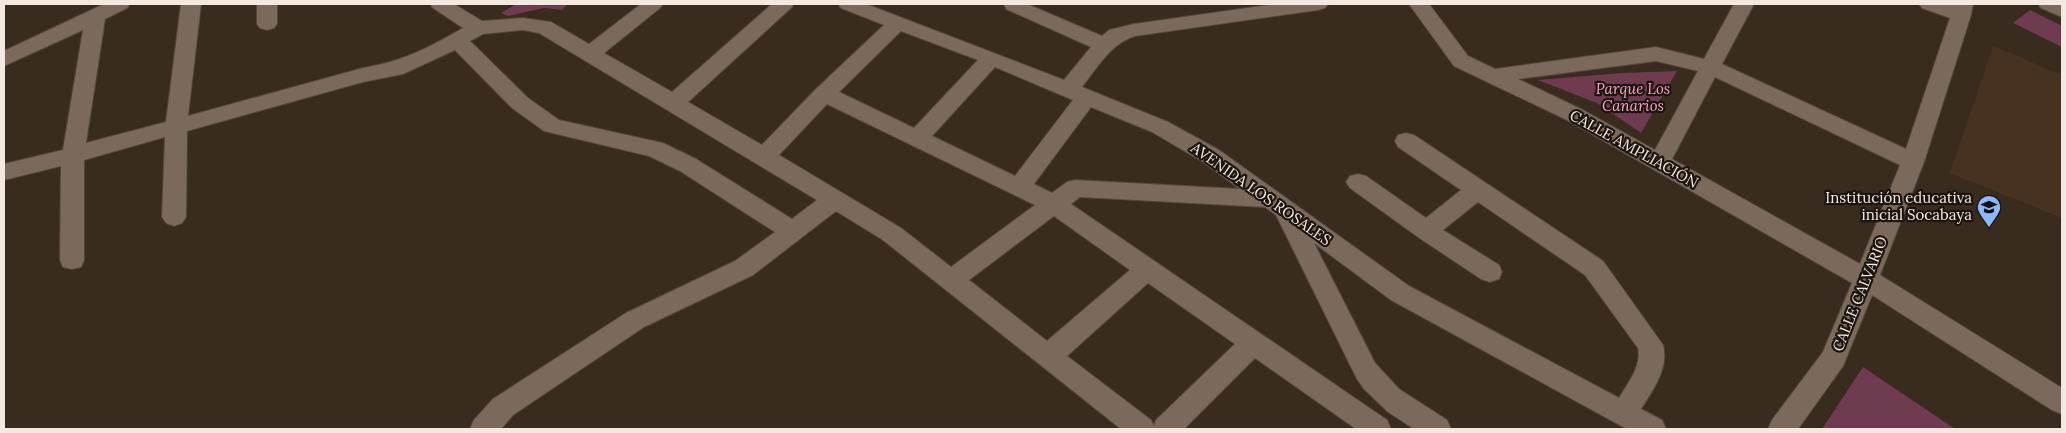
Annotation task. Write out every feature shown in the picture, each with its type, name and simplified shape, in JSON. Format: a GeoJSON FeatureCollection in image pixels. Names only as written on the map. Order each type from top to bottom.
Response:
{"type":"FeatureCollection","features":[{"type":"Feature","properties":{"kind":"street"},"geometry":{"type":"LineString","coordinates":[[4,59],[120,4]]}},
{"type":"Feature","properties":{"kind":"street"},"geometry":{"type":"LineString","coordinates":[[174,218],[176,127],[191,4]]}},
{"type":"Feature","properties":{"kind":"street"},"geometry":{"type":"LineString","coordinates":[[267,4],[267,24]]}},
{"type":"Feature","properties":{"kind":"street"},"geometry":{"type":"LineString","coordinates":[[441,4],[478,28]]}},
{"type":"Feature","properties":{"kind":"street"},"geometry":{"type":"LineString","coordinates":[[590,54],[654,4]]}},
{"type":"Feature","properties":{"kind":"street"},"geometry":{"type":"LineString","coordinates":[[674,102],[784,4]]}},
{"type":"Feature","properties":{"kind":"street","name":"AVENIDA LOS ROSALES"},"geometry":{"type":"LineString","coordinates":[[849,4],[992,58],[1160,127],[1210,156],[1278,203],[1400,293],[1652,429]]}},
{"type":"Feature","properties":{"kind":"street"},"geometry":{"type":"LineString","coordinates":[[1014,4],[1104,45]]}},
{"type":"Feature","properties":{"kind":"street"},"geometry":{"type":"LineString","coordinates":[[1020,186],[1104,45],[1116,35],[1134,30],[1318,4]]}},
{"type":"Feature","properties":{"kind":"street","name":"CALLE AMPLIACIÓN"},"geometry":{"type":"LineString","coordinates":[[1419,4],[1461,61],[1575,115],[1866,279],[2062,402]]}},
{"type":"Feature","properties":{"kind":"street"},"geometry":{"type":"LineString","coordinates":[[1659,163],[1744,4]]}},
{"type":"Feature","properties":{"kind":"street"},"geometry":{"type":"LineString","coordinates":[[1929,4],[1962,9]]}},
{"type":"Feature","properties":{"kind":"street"},"geometry":{"type":"LineString","coordinates":[[2048,4],[2062,11]]}},
{"type":"Feature","properties":{"kind":"street","name":"CALLE CALVARIO"},"geometry":{"type":"LineString","coordinates":[[1782,429],[1834,358],[1913,162],[1962,9]]}},
{"type":"Feature","properties":{"kind":"street"},"geometry":{"type":"LineString","coordinates":[[72,260],[73,155],[95,16]]}},
{"type":"Feature","properties":{"kind":"street"},"geometry":{"type":"LineString","coordinates":[[764,157],[824,94],[898,23]]}},
{"type":"Feature","properties":{"kind":"street"},"geometry":{"type":"LineString","coordinates":[[4,172],[73,155],[363,75],[396,69],[442,49],[478,28],[523,24],[544,27],[674,102],[892,234],[1141,429]]}},
{"type":"Feature","properties":{"kind":"street"},"geometry":{"type":"LineString","coordinates":[[457,40],[520,103],[552,126],[655,149],[688,165],[792,231]]}},
{"type":"Feature","properties":{"kind":"street"},"geometry":{"type":"LineString","coordinates":[[1492,76],[1656,54],[1711,67],[1913,162]]}},
{"type":"Feature","properties":{"kind":"street"},"geometry":{"type":"LineString","coordinates":[[917,138],[992,58]]}},
{"type":"Feature","properties":{"kind":"street"},"geometry":{"type":"LineString","coordinates":[[824,94],[1020,186],[1054,204],[1377,429]]}},
{"type":"Feature","properties":{"kind":"street"},"geometry":{"type":"LineString","coordinates":[[1406,141],[1594,268],[1654,353],[1652,365],[1624,414]]}},
{"type":"Feature","properties":{"kind":"street"},"geometry":{"type":"LineString","coordinates":[[1358,182],[1426,231],[1490,272]]}},
{"type":"Feature","properties":{"kind":"street"},"geometry":{"type":"LineString","coordinates":[[950,280],[1075,188],[1278,203],[1366,371],[1376,386],[1390,400],[1436,429]]}},
{"type":"Feature","properties":{"kind":"street"},"geometry":{"type":"LineString","coordinates":[[1426,231],[1477,190]]}},
{"type":"Feature","properties":{"kind":"street"},"geometry":{"type":"LineString","coordinates":[[484,429],[503,407],[627,325],[744,268],[834,200]]}},
{"type":"Feature","properties":{"kind":"street"},"geometry":{"type":"LineString","coordinates":[[1047,357],[1146,269]]}},
{"type":"Feature","properties":{"kind":"street"},"geometry":{"type":"LineString","coordinates":[[1166,429],[1254,343]]}},
{"type":"Feature","properties":{"kind":"shaded area"},"geometry":{"type":"Polygon","coordinates":[[[1993,46],[2062,75],[2062,218],[1950,173],[1993,46]]]}},
{"type":"Feature","properties":{"kind":"green space"},"geometry":{"type":"Polygon","coordinates":[[[516,4],[568,4],[562,10],[544,8],[508,16],[501,13],[516,4]]]}},
{"type":"Feature","properties":{"kind":"green space"},"geometry":{"type":"Polygon","coordinates":[[[2030,10],[2062,26],[2062,47],[2013,23],[2030,10]]]}},
{"type":"Feature","properties":{"kind":"green space","name":"Parque Los Canarios"},"geometry":{"type":"Polygon","coordinates":[[[1677,71],[1641,133],[1597,103],[1538,80],[1621,73],[1677,71]]]}},
{"type":"Feature","properties":{"kind":"green space"},"geometry":{"type":"Polygon","coordinates":[[[1863,367],[1955,429],[1822,429],[1863,367]]]}},
{"type":"Feature","properties":{"kind":"place","name":"Institución educativa inicial Socabaya"},"geometry":{"type":"Point","coordinates":[1989,228]}}]}
